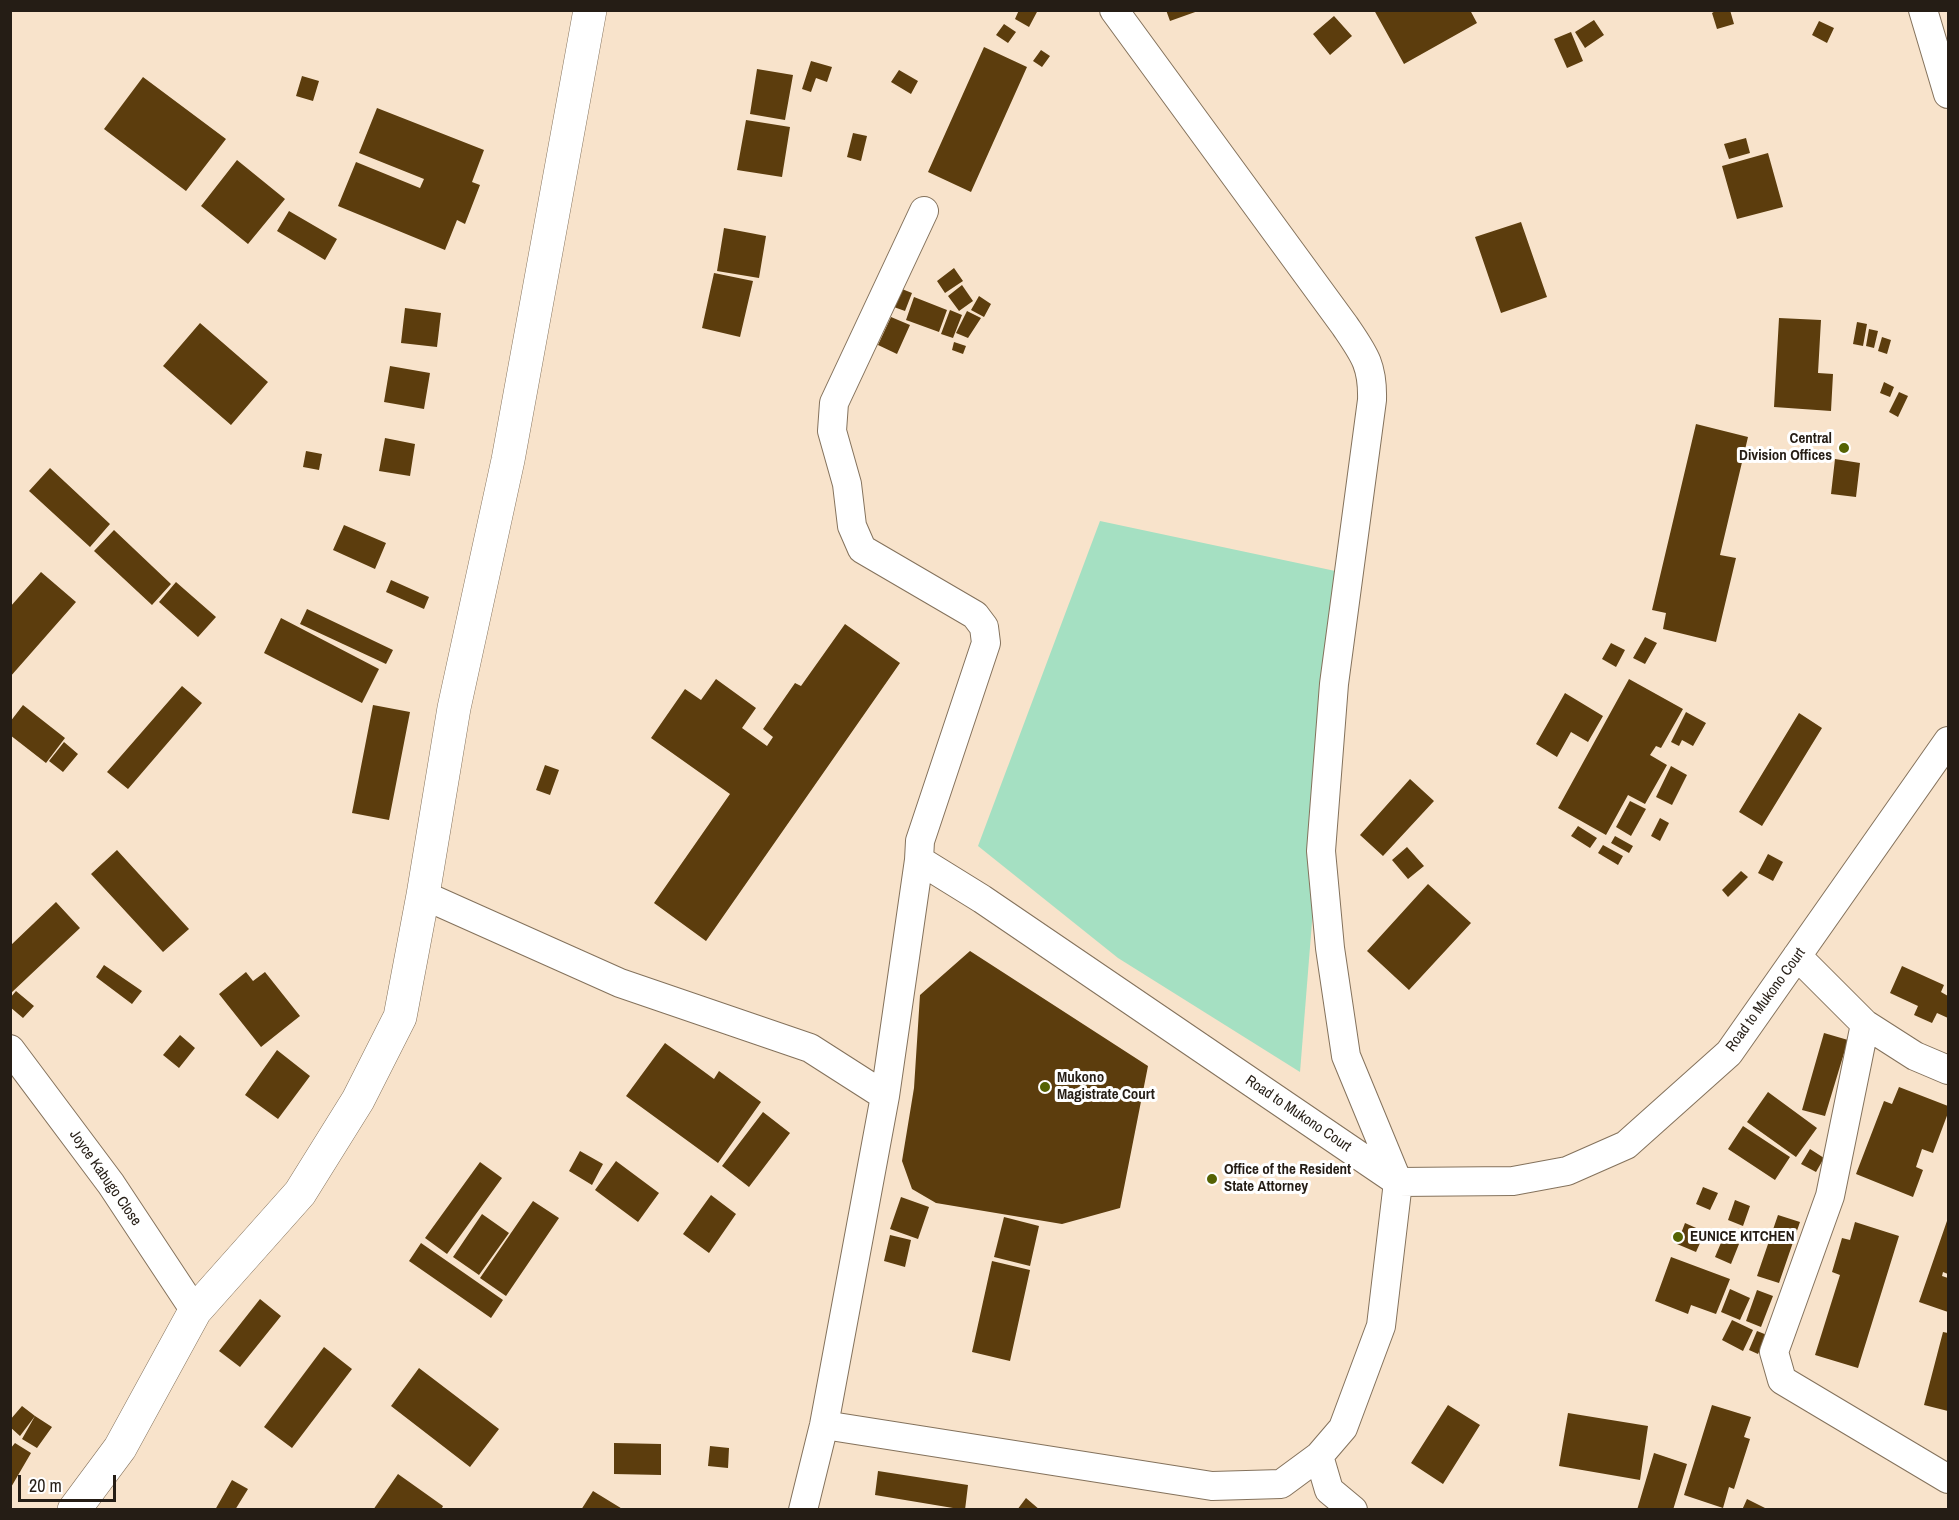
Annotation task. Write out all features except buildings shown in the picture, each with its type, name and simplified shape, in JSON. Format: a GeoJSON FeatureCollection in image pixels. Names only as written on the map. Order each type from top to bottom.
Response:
{"type":"FeatureCollection","features":[{"type":"Feature","properties":{"kind":"street"},"geometry":{"type":"LineString","coordinates":[[74,1509],[120,1448],[195,1311],[300,1193],[358,1100],[400,1017],[454,708],[508,460],[590,10]]}},
{"type":"Feature","properties":{"kind":"street"},"geometry":{"type":"LineString","coordinates":[[824,1425],[1212,1486],[1281,1484],[1319,1456],[1343,1428],[1381,1326],[1398,1182],[1346,1056],[1330,948],[1321,851],[1334,684],[1373,380],[1361,349],[1113,10]]}},
{"type":"Feature","properties":{"kind":"street"},"geometry":{"type":"LineString","coordinates":[[1923,10],[1948,94]]}},
{"type":"Feature","properties":{"kind":"street"},"geometry":{"type":"LineString","coordinates":[[803,1509],[824,1425],[885,1096],[920,841],[986,643],[984,627],[975,615],[862,549],[852,526],[847,484],[832,431],[834,403],[924,211]]}},
{"type":"Feature","properties":{"kind":"street","name":"Road to Mukono Court"},"geometry":{"type":"LineString","coordinates":[[919,860],[992,906],[1398,1182],[1513,1181],[1567,1171],[1626,1145],[1729,1053],[1948,741]]}},
{"type":"Feature","properties":{"kind":"street"},"geometry":{"type":"LineString","coordinates":[[423,895],[620,982],[810,1048],[885,1096]]}},
{"type":"Feature","properties":{"kind":"street"},"geometry":{"type":"LineString","coordinates":[[1797,956],[1865,1024],[1916,1056],[1948,1070]]}},
{"type":"Feature","properties":{"kind":"street"},"geometry":{"type":"LineString","coordinates":[[1865,1024],[1830,1196],[1774,1352],[1782,1380],[1948,1479]]}},
{"type":"Feature","properties":{"kind":"street","name":"Joyce Kabugo Close"},"geometry":{"type":"LineString","coordinates":[[10,1049],[111,1184],[195,1311]]}},
{"type":"Feature","properties":{"kind":"street"},"geometry":{"type":"LineString","coordinates":[[1319,1456],[1329,1490],[1353,1509]]}},
{"type":"Feature","properties":{"kind":"green space"},"geometry":{"type":"Polygon","coordinates":[[[1100,521],[1340,572],[1300,1072],[1118,958],[978,846],[1100,521]]]}},
{"type":"Feature","properties":{"kind":"place","name":"Central Division Offices"},"geometry":{"type":"Point","coordinates":[1844,448]}},
{"type":"Feature","properties":{"kind":"place","name":"Mukono Magistrate Court"},"geometry":{"type":"Point","coordinates":[1045,1087]}},
{"type":"Feature","properties":{"kind":"place","name":"Office of the Resident State Attorney"},"geometry":{"type":"Point","coordinates":[1212,1179]}},
{"type":"Feature","properties":{"kind":"place","name":"EUNICE KITCHEN"},"geometry":{"type":"Point","coordinates":[1678,1237]}}]}
